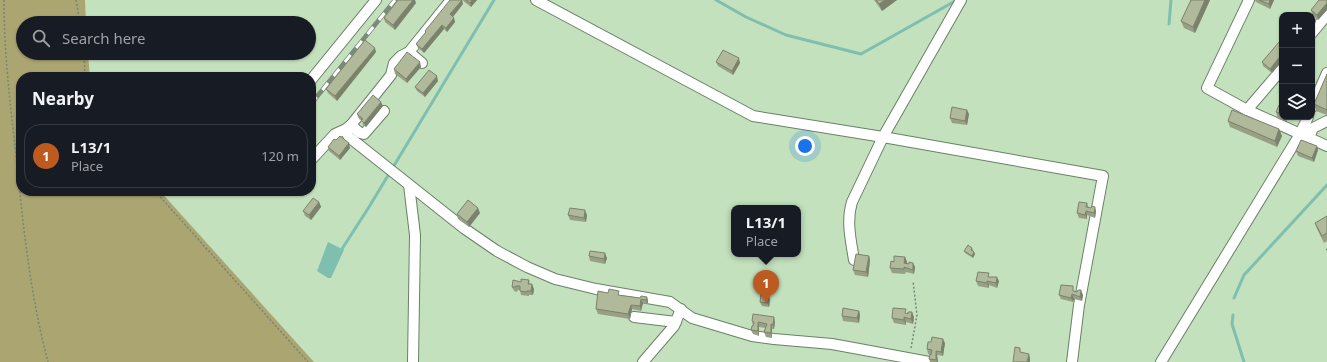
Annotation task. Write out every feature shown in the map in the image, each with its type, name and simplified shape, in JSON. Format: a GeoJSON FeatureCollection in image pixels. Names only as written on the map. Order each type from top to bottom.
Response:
{"type":"FeatureCollection","features":[{"type":"Feature","properties":{"kind":"lane"},"geometry":{"type":"LineString","coordinates":[[316,74],[376,0]]}},
{"type":"Feature","properties":{"kind":"lane"},"geometry":{"type":"LineString","coordinates":[[316,155],[335,134],[348,128],[391,75],[394,63],[409,52],[451,0]]}},
{"type":"Feature","properties":{"kind":"lane"},"geometry":{"type":"LineString","coordinates":[[536,0],[753,116],[883,137],[1103,176],[1079,305],[1072,362]]}},
{"type":"Feature","properties":{"kind":"lane"},"geometry":{"type":"LineString","coordinates":[[854,260],[848,218],[849,210],[883,137],[961,0]]}},
{"type":"Feature","properties":{"kind":"lane"},"geometry":{"type":"LineString","coordinates":[[1249,0],[1207,88],[1247,110],[1327,146]]}},
{"type":"Feature","properties":{"kind":"lane"},"geometry":{"type":"LineString","coordinates":[[1315,30],[1327,16]]}},
{"type":"Feature","properties":{"kind":"lane"},"geometry":{"type":"LineString","coordinates":[[409,52],[422,63]]}},
{"type":"Feature","properties":{"kind":"lane"},"geometry":{"type":"LineString","coordinates":[[1247,110],[1279,73]]}},
{"type":"Feature","properties":{"kind":"lane"},"geometry":{"type":"LineString","coordinates":[[1315,100],[1327,73]]}},
{"type":"Feature","properties":{"kind":"lane"},"geometry":{"type":"LineString","coordinates":[[348,128],[364,134],[384,111]]}},
{"type":"Feature","properties":{"kind":"lane"},"geometry":{"type":"LineString","coordinates":[[1305,136],[1308,120]]}},
{"type":"Feature","properties":{"kind":"lane"},"geometry":{"type":"LineString","coordinates":[[1161,362],[1305,136],[1314,128],[1327,121]]}},
{"type":"Feature","properties":{"kind":"lane"},"geometry":{"type":"LineString","coordinates":[[348,128],[349,137],[465,229],[497,251],[527,267],[555,279],[596,289],[670,302],[692,318],[752,336],[832,344],[929,362]]}},
{"type":"Feature","properties":{"kind":"lane"},"geometry":{"type":"LineString","coordinates":[[409,185],[415,235],[413,362]]}},
{"type":"Feature","properties":{"kind":"lane"},"geometry":{"type":"LineString","coordinates":[[643,362],[674,326],[681,309]]}},
{"type":"Feature","properties":{"kind":"lane"},"geometry":{"type":"LineString","coordinates":[[634,317],[676,322]]}},
{"type":"Feature","properties":{"kind":"path"},"geometry":{"type":"LineString","coordinates":[[4,0],[4,24],[10,105],[16,161]]}},
{"type":"Feature","properties":{"kind":"path"},"geometry":{"type":"LineString","coordinates":[[76,0],[79,16]]}},
{"type":"Feature","properties":{"kind":"path"},"geometry":{"type":"LineString","coordinates":[[84,60],[85,72]]}},
{"type":"Feature","properties":{"kind":"path"},"geometry":{"type":"LineString","coordinates":[[20,196],[24,236],[42,341],[48,362]]}},
{"type":"Feature","properties":{"kind":"path"},"geometry":{"type":"LineString","coordinates":[[159,196],[308,362]]}},
{"type":"Feature","properties":{"kind":"path"},"geometry":{"type":"LineString","coordinates":[[909,358],[917,315],[913,281]]}},
{"type":"Feature","properties":{"kind":"shaded area"},"geometry":{"type":"Polygon","coordinates":[[[0,0],[85,0],[86,16],[16,16],[16,60],[89,60],[90,72],[16,72],[16,196],[165,196],[314,362],[0,362],[0,0]]]}},
{"type":"Feature","properties":{"kind":"shaded area"},"geometry":{"type":"Polygon","coordinates":[[[85,0],[1327,0],[1327,362],[314,362],[165,196],[316,196],[316,72],[90,72],[89,60],[316,60],[316,16],[86,16],[85,0]]]}},
{"type":"Feature","properties":{"kind":"water"},"geometry":{"type":"Polygon","coordinates":[[[328,242],[344,250],[331,278],[328,278],[317,271],[328,242]]]}},
{"type":"Feature","properties":{"kind":"building"},"geometry":{"type":"Polygon","coordinates":[[[398,0],[413,0],[393,25],[384,18],[398,0]]]}},
{"type":"Feature","properties":{"kind":"building"},"geometry":{"type":"Polygon","coordinates":[[[450,0],[462,0],[450,14],[454,18],[446,28],[442,25],[422,49],[416,44],[450,0]]]}},
{"type":"Feature","properties":{"kind":"building"},"geometry":{"type":"Polygon","coordinates":[[[876,0],[885,0],[879,4],[876,0]]]}},
{"type":"Feature","properties":{"kind":"building"},"geometry":{"type":"Polygon","coordinates":[[[1191,0],[1205,0],[1193,27],[1181,21],[1191,0]]]}},
{"type":"Feature","properties":{"kind":"building"},"geometry":{"type":"Polygon","coordinates":[[[1259,0],[1270,0],[1269,4],[1259,0]]]}},
{"type":"Feature","properties":{"kind":"building"},"geometry":{"type":"Polygon","coordinates":[[[1319,0],[1327,0],[1327,3],[1317,15],[1311,10],[1319,0]]]}},
{"type":"Feature","properties":{"kind":"building"},"geometry":{"type":"Polygon","coordinates":[[[365,40],[375,48],[335,96],[326,89],[365,40]]]}},
{"type":"Feature","properties":{"kind":"building"},"geometry":{"type":"Polygon","coordinates":[[[1279,42],[1279,58],[1270,69],[1262,62],[1279,42]]]}},
{"type":"Feature","properties":{"kind":"building"},"geometry":{"type":"Polygon","coordinates":[[[723,50],[739,58],[732,71],[716,62],[723,50]]]}},
{"type":"Feature","properties":{"kind":"building"},"geometry":{"type":"Polygon","coordinates":[[[407,52],[420,62],[406,79],[394,69],[407,52]]]}},
{"type":"Feature","properties":{"kind":"building"},"geometry":{"type":"Polygon","coordinates":[[[429,70],[437,76],[423,93],[415,87],[429,70]]]}},
{"type":"Feature","properties":{"kind":"building"},"geometry":{"type":"Polygon","coordinates":[[[1327,74],[1327,110],[1315,104],[1327,74]]]}},
{"type":"Feature","properties":{"kind":"building"},"geometry":{"type":"Polygon","coordinates":[[[373,95],[381,102],[364,123],[361,120],[363,119],[357,114],[373,95]]]}},
{"type":"Feature","properties":{"kind":"building"},"geometry":{"type":"Polygon","coordinates":[[[1279,105],[1279,113],[1276,112],[1279,105]]]}},
{"type":"Feature","properties":{"kind":"building"},"geometry":{"type":"Polygon","coordinates":[[[952,107],[967,110],[965,121],[950,118],[952,107]]]}},
{"type":"Feature","properties":{"kind":"building"},"geometry":{"type":"Polygon","coordinates":[[[1232,110],[1279,129],[1275,141],[1228,121],[1232,110]]]}},
{"type":"Feature","properties":{"kind":"building"},"geometry":{"type":"Polygon","coordinates":[[[340,136],[349,143],[339,156],[328,147],[334,139],[336,140],[340,136]]]}},
{"type":"Feature","properties":{"kind":"building"},"geometry":{"type":"Polygon","coordinates":[[[1301,140],[1317,146],[1312,158],[1296,151],[1301,140]]]}},
{"type":"Feature","properties":{"kind":"building"},"geometry":{"type":"Polygon","coordinates":[[[313,198],[319,202],[309,215],[303,211],[313,198]]]}},
{"type":"Feature","properties":{"kind":"building"},"geometry":{"type":"Polygon","coordinates":[[[468,200],[478,208],[467,222],[457,214],[468,200]]]}},
{"type":"Feature","properties":{"kind":"building"},"geometry":{"type":"Polygon","coordinates":[[[1079,202],[1087,203],[1086,207],[1095,207],[1094,213],[1086,211],[1085,215],[1077,213],[1079,202]]]}},
{"type":"Feature","properties":{"kind":"building"},"geometry":{"type":"Polygon","coordinates":[[[570,208],[585,210],[584,218],[568,215],[570,208]]]}},
{"type":"Feature","properties":{"kind":"building"},"geometry":{"type":"Polygon","coordinates":[[[1327,216],[1327,233],[1322,236],[1315,223],[1327,216]]]}},
{"type":"Feature","properties":{"kind":"building"},"geometry":{"type":"Polygon","coordinates":[[[968,245],[974,252],[972,256],[964,251],[968,245]]]}},
{"type":"Feature","properties":{"kind":"building"},"geometry":{"type":"Polygon","coordinates":[[[590,251],[605,253],[604,259],[589,256],[590,251]]]}},
{"type":"Feature","properties":{"kind":"building"},"geometry":{"type":"Polygon","coordinates":[[[856,254],[869,256],[866,272],[853,270],[856,254]]]}},
{"type":"Feature","properties":{"kind":"building"},"geometry":{"type":"Polygon","coordinates":[[[894,256],[905,257],[904,263],[913,263],[913,270],[904,267],[904,269],[890,268],[891,261],[894,262],[894,256]]]}},
{"type":"Feature","properties":{"kind":"building"},"geometry":{"type":"Polygon","coordinates":[[[978,272],[989,273],[988,277],[997,277],[996,283],[976,281],[978,272]]]}},
{"type":"Feature","properties":{"kind":"building"},"geometry":{"type":"Polygon","coordinates":[[[521,279],[529,280],[528,284],[532,284],[531,291],[520,291],[520,286],[512,287],[513,280],[521,282],[521,279]]]}},
{"type":"Feature","properties":{"kind":"building"},"geometry":{"type":"Polygon","coordinates":[[[1061,285],[1073,286],[1073,291],[1077,292],[1078,290],[1081,290],[1080,297],[1072,294],[1071,298],[1059,295],[1061,285]]]}},
{"type":"Feature","properties":{"kind":"building"},"geometry":{"type":"Polygon","coordinates":[[[609,289],[619,291],[618,295],[640,298],[641,296],[647,297],[646,300],[641,299],[640,306],[631,305],[628,314],[596,309],[598,291],[608,293],[609,289]]]}},
{"type":"Feature","properties":{"kind":"building"},"geometry":{"type":"Polygon","coordinates":[[[761,294],[769,296],[767,303],[760,302],[761,294]]]}},
{"type":"Feature","properties":{"kind":"building"},"geometry":{"type":"Polygon","coordinates":[[[843,308],[859,311],[857,318],[842,316],[843,308]]]}},
{"type":"Feature","properties":{"kind":"building"},"geometry":{"type":"Polygon","coordinates":[[[893,308],[906,309],[905,313],[908,314],[908,312],[912,312],[911,319],[904,317],[904,320],[892,318],[893,308]]]}},
{"type":"Feature","properties":{"kind":"building"},"geometry":{"type":"Polygon","coordinates":[[[753,314],[774,317],[773,325],[771,324],[771,333],[764,332],[767,324],[758,322],[758,331],[751,330],[754,322],[752,321],[753,314]]]}},
{"type":"Feature","properties":{"kind":"building"},"geometry":{"type":"Polygon","coordinates":[[[932,337],[943,339],[941,352],[936,351],[936,360],[929,359],[932,350],[927,349],[928,342],[931,342],[932,337]]]}},
{"type":"Feature","properties":{"kind":"building"},"geometry":{"type":"Polygon","coordinates":[[[1015,347],[1020,348],[1020,352],[1029,354],[1027,362],[1013,362],[1015,347]]]}},
{"type":"Feature","properties":{"kind":"waterway"},"geometry":{"type":"LineString","coordinates":[[342,249],[494,0]]}},
{"type":"Feature","properties":{"kind":"waterway"},"geometry":{"type":"LineString","coordinates":[[716,0],[746,17],[786,35],[861,54],[957,0]]}},
{"type":"Feature","properties":{"kind":"waterway"},"geometry":{"type":"LineString","coordinates":[[1169,24],[1171,0]]}},
{"type":"Feature","properties":{"kind":"waterway"},"geometry":{"type":"LineString","coordinates":[[1234,298],[1244,275],[1327,185]]}},
{"type":"Feature","properties":{"kind":"waterway"},"geometry":{"type":"LineString","coordinates":[[1233,315],[1232,324],[1244,362]]}},
{"type":"Feature","properties":{"kind":"railway"},"geometry":{"type":"LineString","coordinates":[[316,98],[395,0]]}},
{"type":"Feature","properties":{"kind":"place","name":"L13/1"},"geometry":{"type":"Point","coordinates":[766,303]}}]}
